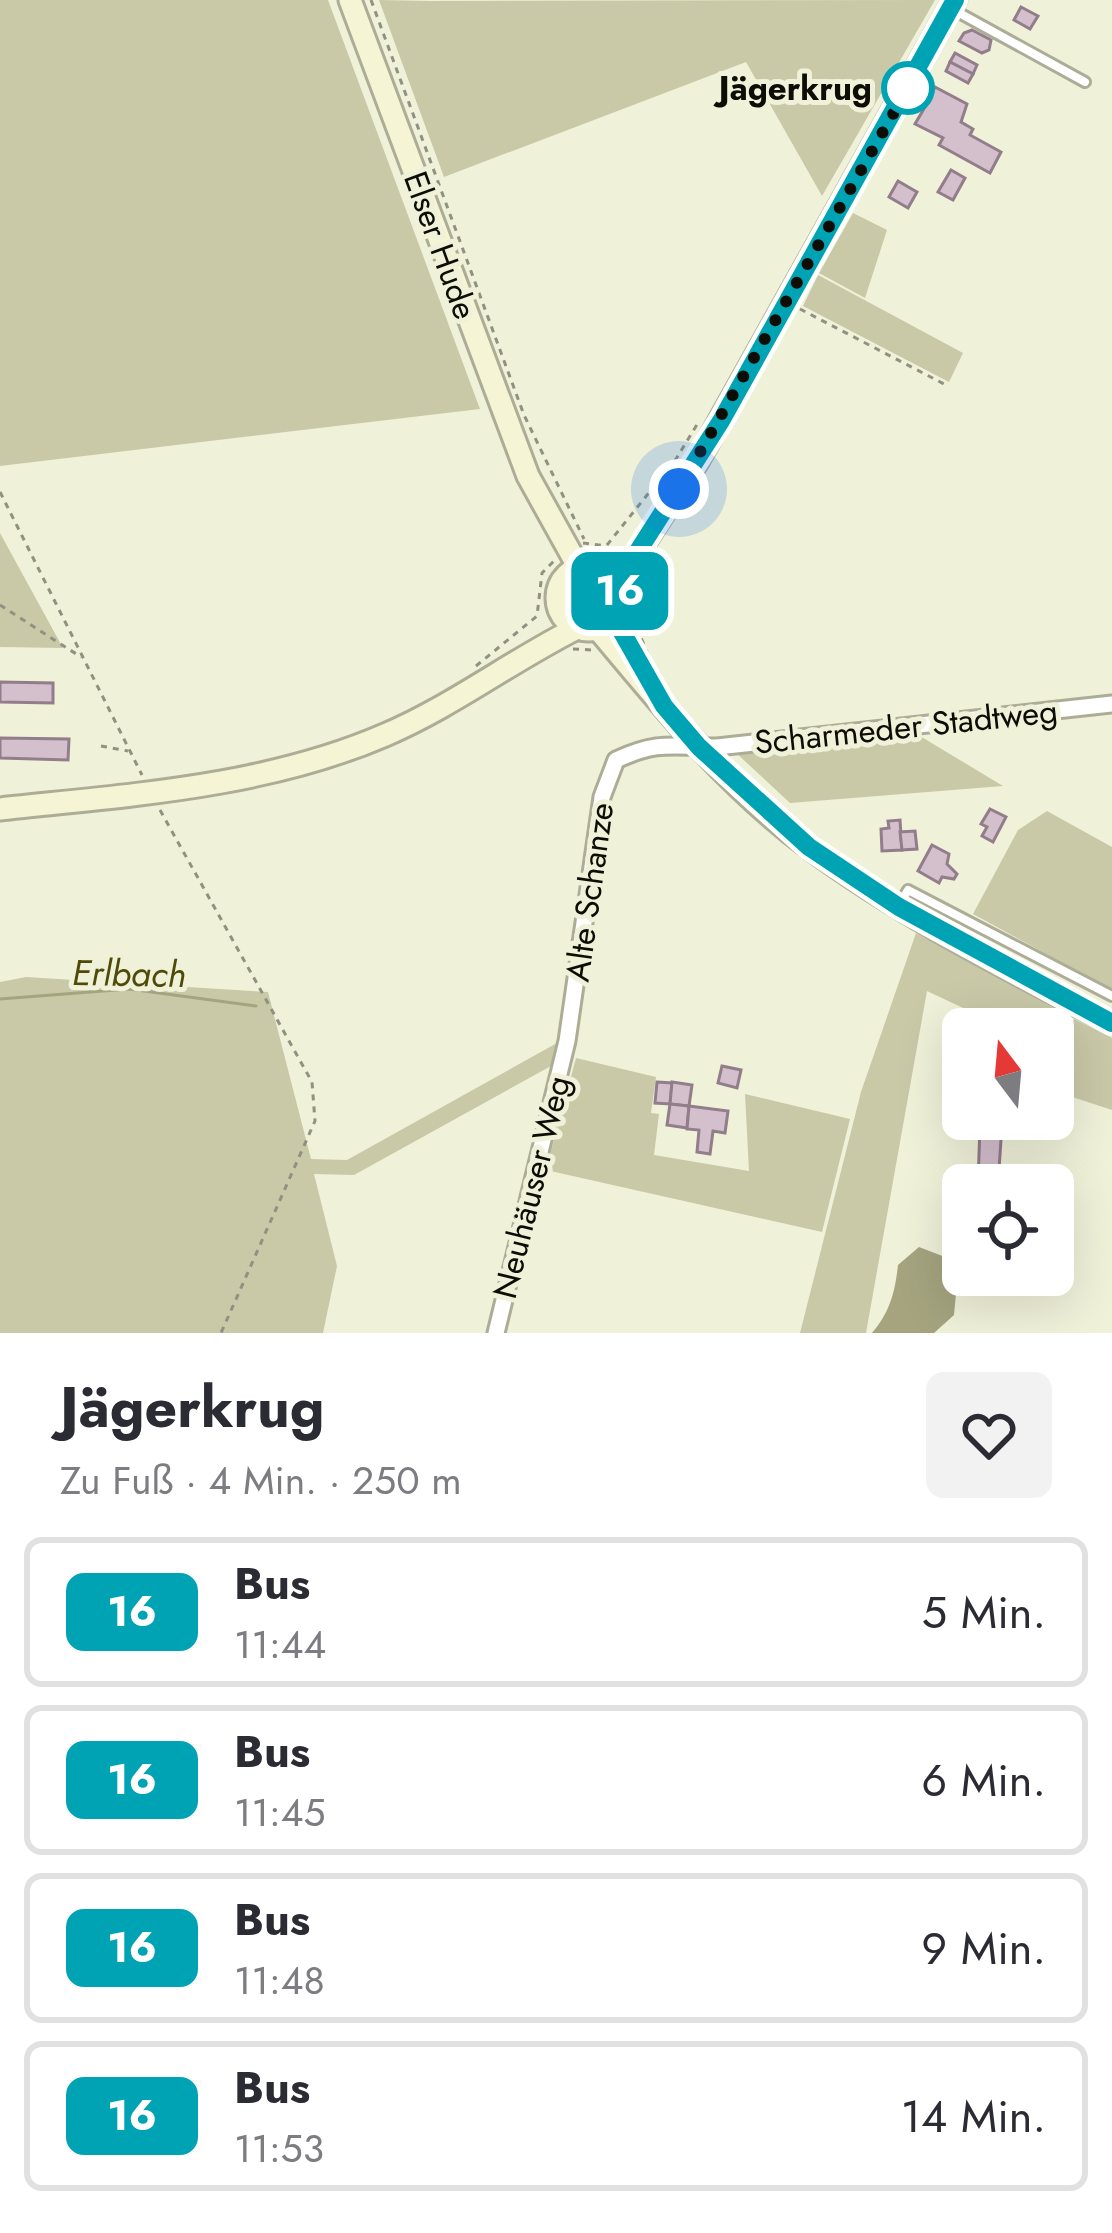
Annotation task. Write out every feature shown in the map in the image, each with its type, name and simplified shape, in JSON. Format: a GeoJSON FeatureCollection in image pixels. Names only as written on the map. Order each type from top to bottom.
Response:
{"type":"FeatureCollection","features":[{"type":"Feature","properties":{"kind":"street","name":"Elser Hude"},"geometry":{"type":"LineString","coordinates":[[350,0],[534,489],[545,533],[563,570]]}},
{"type":"Feature","properties":{"kind":"street"},"geometry":{"type":"LineString","coordinates":[[611,578],[659,519],[788,303],[953,4]]}},
{"type":"Feature","properties":{"kind":"street"},"geometry":{"type":"LineString","coordinates":[[511,663],[559,611],[563,570],[611,578]]}},
{"type":"Feature","properties":{"kind":"street"},"geometry":{"type":"LineString","coordinates":[[0,809],[253,776],[354,748],[437,711],[511,663],[596,625],[621,598],[611,578]]}},
{"type":"Feature","properties":{"kind":"street"},"geometry":{"type":"LineString","coordinates":[[559,611],[596,625],[699,747],[809,847],[899,907],[1112,1023]]}},
{"type":"Feature","properties":{"kind":"street","name":"Scharmeder Stadtweg"},"geometry":{"type":"LineString","coordinates":[[699,747],[1112,704]]}},
{"type":"Feature","properties":{"kind":"street","name":"Alte Schanze"},"geometry":{"type":"LineString","coordinates":[[567,1041],[607,777],[616,760],[639,749],[672,742],[699,747]]}},
{"type":"Feature","properties":{"kind":"street","name":"Neuhäuser Weg"},"geometry":{"type":"LineString","coordinates":[[496,1333],[567,1041]]}},
{"type":"Feature","properties":{"kind":"lane"},"geometry":{"type":"LineString","coordinates":[[953,4],[1085,82]]}},
{"type":"Feature","properties":{"kind":"lane"},"geometry":{"type":"LineString","coordinates":[[899,907],[908,890],[1112,996]]}},
{"type":"Feature","properties":{"kind":"path"},"geometry":{"type":"LineString","coordinates":[[371,0],[524,415],[585,542],[606,546]]}},
{"type":"Feature","properties":{"kind":"path"},"geometry":{"type":"LineString","coordinates":[[788,303],[946,385]]}},
{"type":"Feature","properties":{"kind":"path"},"geometry":{"type":"LineString","coordinates":[[0,492],[150,792],[312,1082],[315,1121],[221,1333]]}},
{"type":"Feature","properties":{"kind":"path"},"geometry":{"type":"LineString","coordinates":[[469,670],[537,616],[563,570]]}},
{"type":"Feature","properties":{"kind":"path"},"geometry":{"type":"LineString","coordinates":[[0,605],[83,658]]}},
{"type":"Feature","properties":{"kind":"path"},"geometry":{"type":"LineString","coordinates":[[638,625],[644,652],[654,668]]}},
{"type":"Feature","properties":{"kind":"path"},"geometry":{"type":"LineString","coordinates":[[101,746],[130,752]]}},
{"type":"Feature","properties":{"kind":"green space"},"geometry":{"type":"Polygon","coordinates":[[[0,0],[328,0],[480,409],[0,466],[0,0]]]}},
{"type":"Feature","properties":{"kind":"green space"},"geometry":{"type":"Polygon","coordinates":[[[379,0],[935,0],[822,196],[746,62],[444,177],[379,0]]]}},
{"type":"Feature","properties":{"kind":"green space"},"geometry":{"type":"Polygon","coordinates":[[[853,213],[887,230],[865,298],[819,273],[853,213]]]}},
{"type":"Feature","properties":{"kind":"green space"},"geometry":{"type":"Polygon","coordinates":[[[818,275],[963,353],[949,382],[803,306],[818,275]]]}},
{"type":"Feature","properties":{"kind":"green space"},"geometry":{"type":"Polygon","coordinates":[[[0,533],[63,648],[0,647],[0,533]]]}},
{"type":"Feature","properties":{"kind":"green space"},"geometry":{"type":"Polygon","coordinates":[[[589,576],[605,583],[612,599],[605,615],[589,622],[573,615],[566,599],[573,583],[589,576]]]}},
{"type":"Feature","properties":{"kind":"green space"},"geometry":{"type":"Polygon","coordinates":[[[910,730],[1003,786],[790,803],[734,751],[910,730]]]}},
{"type":"Feature","properties":{"kind":"green space"},"geometry":{"type":"Polygon","coordinates":[[[1047,811],[1112,847],[1112,990],[973,914],[1018,830],[1047,811]]]}},
{"type":"Feature","properties":{"kind":"green space"},"geometry":{"type":"Polygon","coordinates":[[[916,933],[1054,1008],[963,1008],[927,991],[866,1333],[800,1333],[861,1092],[916,933]]]}},
{"type":"Feature","properties":{"kind":"green space"},"geometry":{"type":"Polygon","coordinates":[[[26,977],[268,992],[311,1159],[347,1160],[557,1043],[551,1066],[354,1175],[314,1174],[337,1266],[323,1333],[0,1333],[0,982],[26,977]]]}},
{"type":"Feature","properties":{"kind":"green space"},"geometry":{"type":"Polygon","coordinates":[[[1074,1019],[1112,1038],[1112,1110],[1074,1098],[1074,1019]]]}},
{"type":"Feature","properties":{"kind":"green space"},"geometry":{"type":"Polygon","coordinates":[[[576,1058],[656,1077],[651,1113],[659,1114],[654,1155],[749,1171],[745,1094],[850,1119],[822,1232],[546,1170],[576,1058]]]}},
{"type":"Feature","properties":{"kind":"shaded area"},"geometry":{"type":"Polygon","coordinates":[[[919,1247],[942,1256],[942,1296],[956,1296],[954,1315],[934,1333],[872,1333],[891,1301],[898,1265],[919,1247]]]}},
{"type":"Feature","properties":{"kind":"building"},"geometry":{"type":"Polygon","coordinates":[[[1021,7],[1038,16],[1030,29],[1014,20],[1021,7]]]}},
{"type":"Feature","properties":{"kind":"building"},"geometry":{"type":"Polygon","coordinates":[[[972,30],[991,40],[989,50],[982,53],[959,41],[972,30]]]}},
{"type":"Feature","properties":{"kind":"building"},"geometry":{"type":"Polygon","coordinates":[[[955,53],[977,65],[973,74],[950,62],[955,53]]]}},
{"type":"Feature","properties":{"kind":"building"},"geometry":{"type":"Polygon","coordinates":[[[950,62],[973,74],[968,83],[946,71],[950,62]]]}},
{"type":"Feature","properties":{"kind":"building","name":"Jägerkrug"},"geometry":{"type":"Polygon","coordinates":[[[935,87],[967,104],[961,122],[973,129],[970,135],[1001,152],[990,173],[939,145],[943,138],[915,124],[925,107],[921,101],[927,102],[935,87]]]}},
{"type":"Feature","properties":{"kind":"building"},"geometry":{"type":"Polygon","coordinates":[[[951,170],[965,178],[953,200],[938,192],[951,170]]]}},
{"type":"Feature","properties":{"kind":"building"},"geometry":{"type":"Polygon","coordinates":[[[898,181],[917,192],[908,208],[889,197],[898,181]]]}},
{"type":"Feature","properties":{"kind":"building"},"geometry":{"type":"Polygon","coordinates":[[[0,682],[53,683],[53,703],[0,702],[0,682]]]}},
{"type":"Feature","properties":{"kind":"building"},"geometry":{"type":"Polygon","coordinates":[[[0,738],[69,739],[68,760],[0,758],[0,738]]]}},
{"type":"Feature","properties":{"kind":"building"},"geometry":{"type":"Polygon","coordinates":[[[990,809],[1006,817],[993,842],[982,836],[987,827],[981,824],[990,809]]]}},
{"type":"Feature","properties":{"kind":"building"},"geometry":{"type":"Polygon","coordinates":[[[900,820],[902,850],[882,851],[881,829],[889,828],[888,821],[900,820]]]}},
{"type":"Feature","properties":{"kind":"building"},"geometry":{"type":"Polygon","coordinates":[[[915,831],[917,849],[902,850],[900,832],[915,831]]]}},
{"type":"Feature","properties":{"kind":"building"},"geometry":{"type":"Polygon","coordinates":[[[932,845],[949,854],[947,864],[957,874],[954,879],[942,877],[939,883],[918,871],[932,845]]]}},
{"type":"Feature","properties":{"kind":"building"},"geometry":{"type":"Polygon","coordinates":[[[722,1066],[741,1070],[737,1088],[718,1083],[722,1066]]]}},
{"type":"Feature","properties":{"kind":"building"},"geometry":{"type":"Polygon","coordinates":[[[657,1082],[672,1083],[670,1104],[655,1103],[657,1082]]]}},
{"type":"Feature","properties":{"kind":"building"},"geometry":{"type":"Polygon","coordinates":[[[672,1082],[692,1085],[689,1106],[670,1104],[672,1082]]]}},
{"type":"Feature","properties":{"kind":"building"},"geometry":{"type":"Polygon","coordinates":[[[670,1104],[689,1106],[687,1128],[667,1125],[670,1104]]]}},
{"type":"Feature","properties":{"kind":"building"},"geometry":{"type":"Polygon","coordinates":[[[689,1106],[728,1111],[725,1133],[713,1131],[710,1154],[697,1152],[699,1130],[687,1129],[689,1106]]]}},
{"type":"Feature","properties":{"kind":"building"},"geometry":{"type":"Polygon","coordinates":[[[980,1140],[1001,1140],[999,1164],[979,1164],[980,1140]]]}},
{"type":"Feature","properties":{"kind":"waterway","name":"Erlbach"},"geometry":{"type":"LineString","coordinates":[[0,999],[129,989],[256,1006]]}},
{"type":"Feature","properties":{"kind":"bus line","name":"16"},"geometry":{"type":"LineString","coordinates":[[955,0],[721,421],[617,584],[621,598],[614,618],[664,706],[767,813],[899,907],[1112,1023]]}},
{"type":"Feature","properties":{"kind":"place","name":"Jägerkrug"},"geometry":{"type":"Point","coordinates":[908,88]}},
{"type":"Feature","properties":{"kind":"route"},"geometry":{"type":"LineString","coordinates":[[679,489],[908,88]]}}]}
